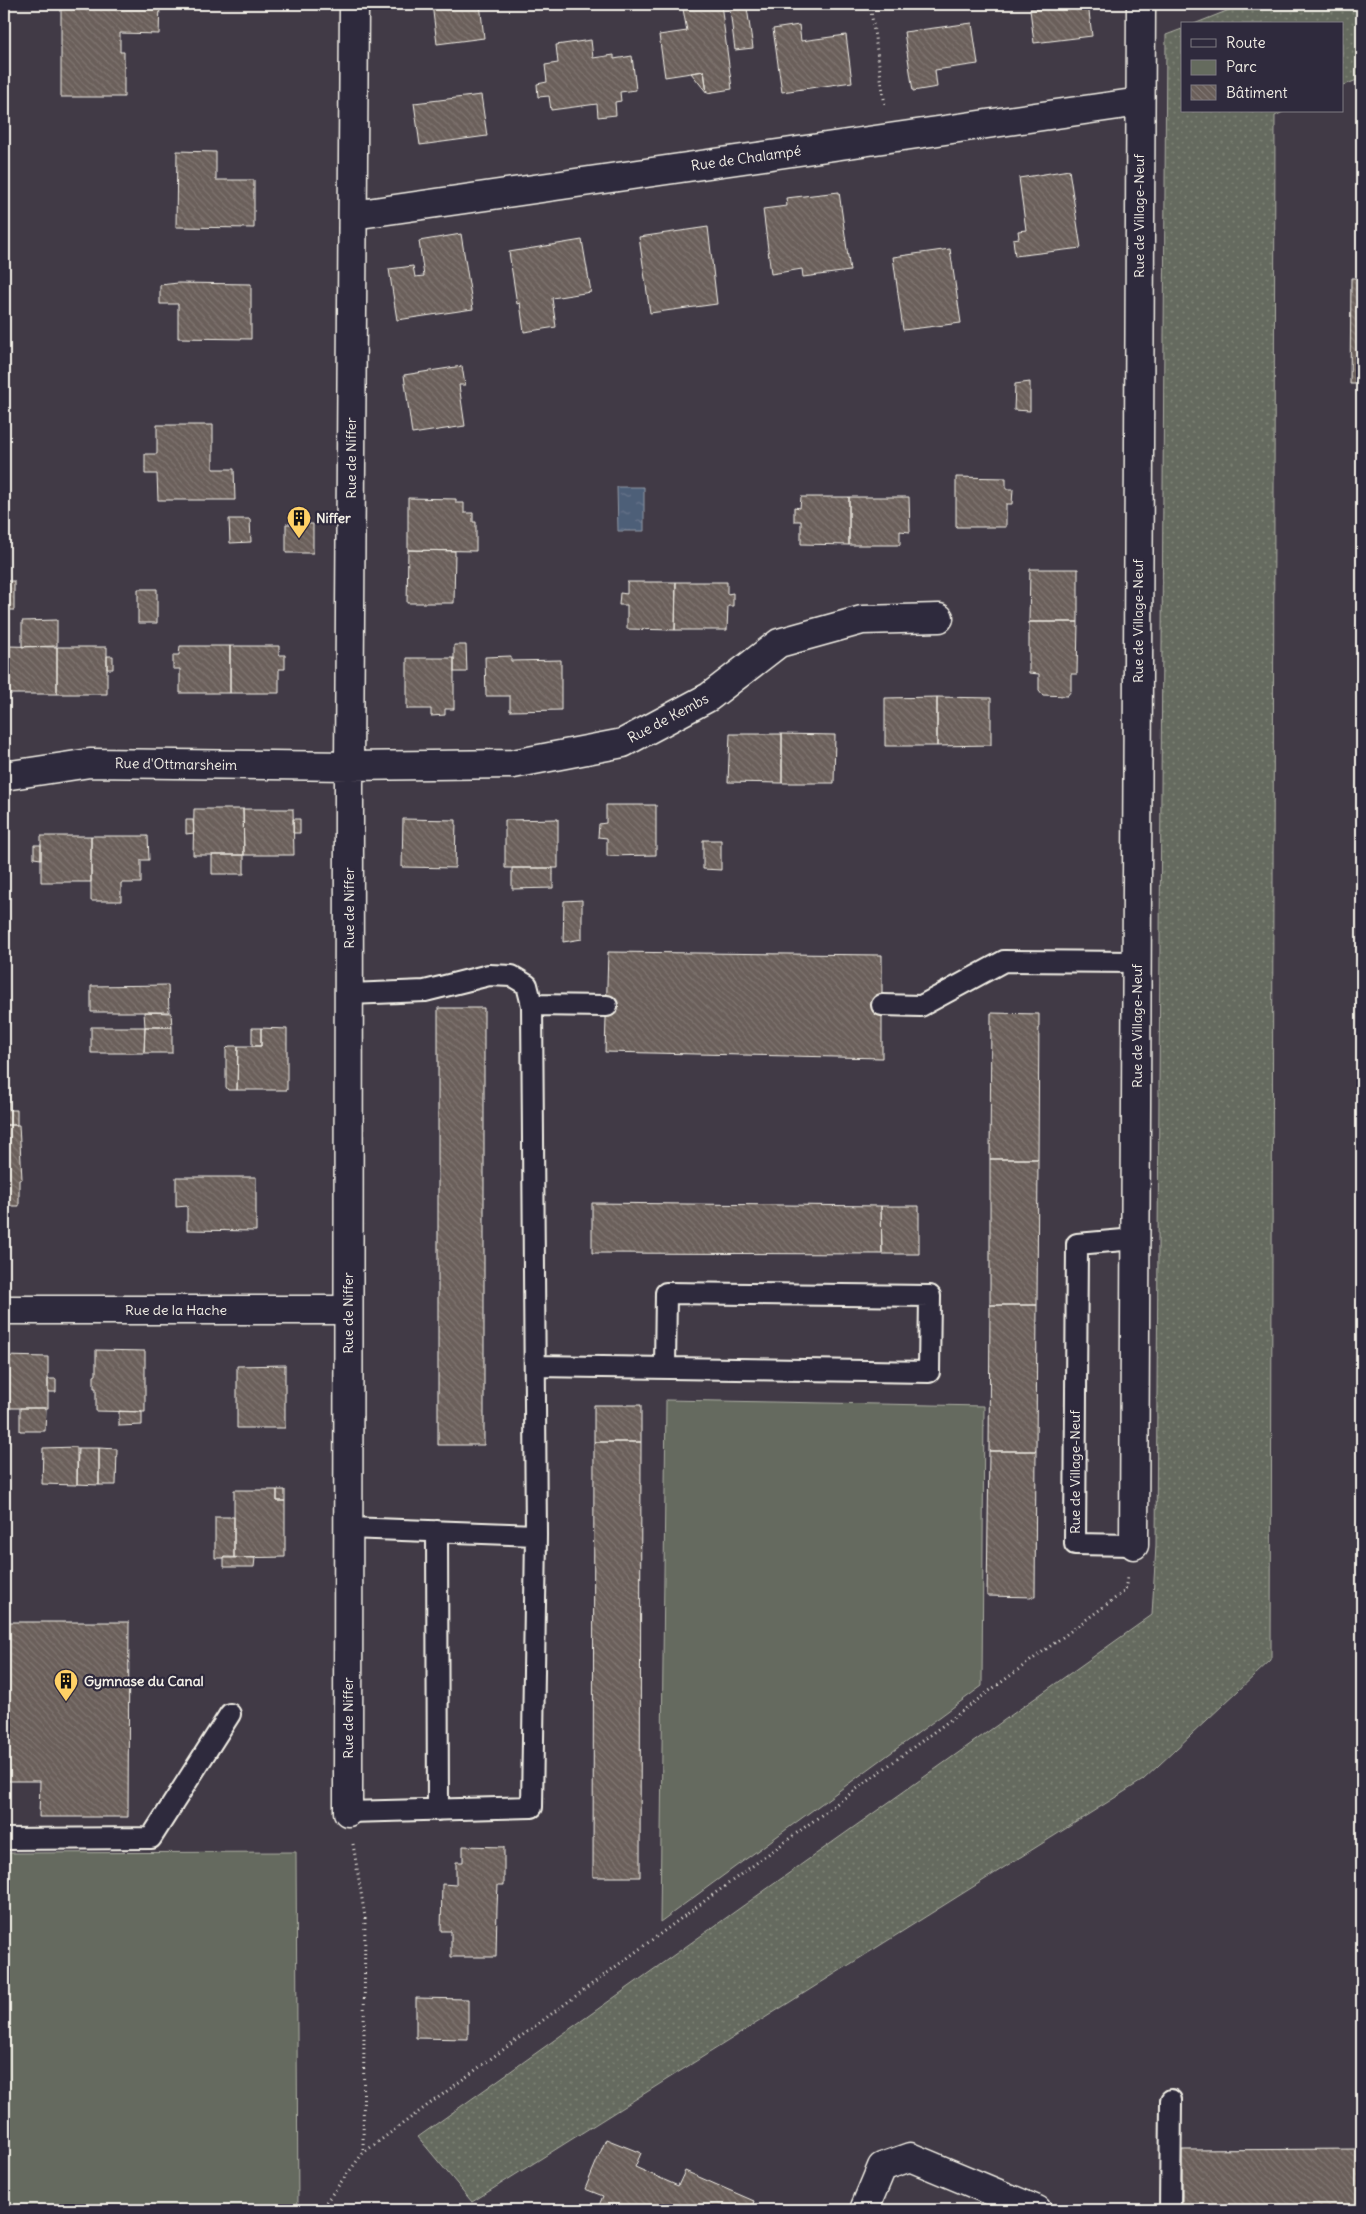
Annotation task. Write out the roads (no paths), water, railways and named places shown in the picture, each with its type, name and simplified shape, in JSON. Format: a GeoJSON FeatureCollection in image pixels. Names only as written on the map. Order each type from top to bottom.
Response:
{"type":"FeatureCollection","features":[{"type":"Feature","properties":{"kind":"street","name":"Rue de Niffer"},"geometry":{"type":"LineString","coordinates":[[348,1812],[349,766],[354,4]]}},
{"type":"Feature","properties":{"kind":"street","name":"Rue de Village-Neuf"},"geometry":{"type":"LineString","coordinates":[[1134,1545],[1141,4]]}},
{"type":"Feature","properties":{"kind":"street","name":"Rue de Chalampé"},"geometry":{"type":"LineString","coordinates":[[353,215],[1140,102]]}},
{"type":"Feature","properties":{"kind":"street","name":"Rue de Kembs"},"geometry":{"type":"LineString","coordinates":[[349,766],[513,764],[623,743],[709,697],[779,643],[862,620],[939,618]]}},
{"type":"Feature","properties":{"kind":"street","name":"Rue d'Ottmarsheim"},"geometry":{"type":"LineString","coordinates":[[4,776],[90,763],[349,766]]}},
{"type":"Feature","properties":{"kind":"street","name":"Rue de la Hache"},"geometry":{"type":"LineString","coordinates":[[4,1310],[348,1310]]}},
{"type":"Feature","properties":{"kind":"street"},"geometry":{"type":"LineString","coordinates":[[864,2210],[882,2167],[910,2157],[1037,2210]]}},
{"type":"Feature","properties":{"kind":"lane"},"geometry":{"type":"LineString","coordinates":[[882,1005],[921,1006],[1004,960],[1137,962]]}},
{"type":"Feature","properties":{"kind":"lane"},"geometry":{"type":"LineString","coordinates":[[348,1812],[532,1807],[536,1535],[532,1005],[527,985],[512,976],[489,974],[425,991],[350,994]]}},
{"type":"Feature","properties":{"kind":"lane"},"geometry":{"type":"LineString","coordinates":[[532,1005],[607,1006]]}},
{"type":"Feature","properties":{"kind":"lane","name":"Rue de Village-Neuf"},"geometry":{"type":"LineString","coordinates":[[1134,1545],[1075,1544],[1075,1534],[1077,1244],[1135,1239]]}},
{"type":"Feature","properties":{"kind":"lane"},"geometry":{"type":"LineString","coordinates":[[535,1366],[929,1372],[930,1296],[666,1293],[665,1367]]}},
{"type":"Feature","properties":{"kind":"lane"},"geometry":{"type":"LineString","coordinates":[[348,1528],[536,1535]]}},
{"type":"Feature","properties":{"kind":"lane"},"geometry":{"type":"LineString","coordinates":[[437,1531],[438,1810]]}},
{"type":"Feature","properties":{"kind":"lane"},"geometry":{"type":"LineString","coordinates":[[4,1839],[152,1838],[230,1714]]}},
{"type":"Feature","properties":{"kind":"lane"},"geometry":{"type":"LineString","coordinates":[[1170,2210],[1171,2100]]}},
{"type":"Feature","properties":{"kind":"water"},"geometry":{"type":"Polygon","coordinates":[[[617,487],[644,487],[644,531],[618,531],[617,487]]]}},
{"type":"Feature","properties":{"kind":"place","name":"Niffer"},"geometry":{"type":"Point","coordinates":[299,539]}},
{"type":"Feature","properties":{"kind":"place","name":"Gymnase du Canal"},"geometry":{"type":"Point","coordinates":[66,1702]}}]}
